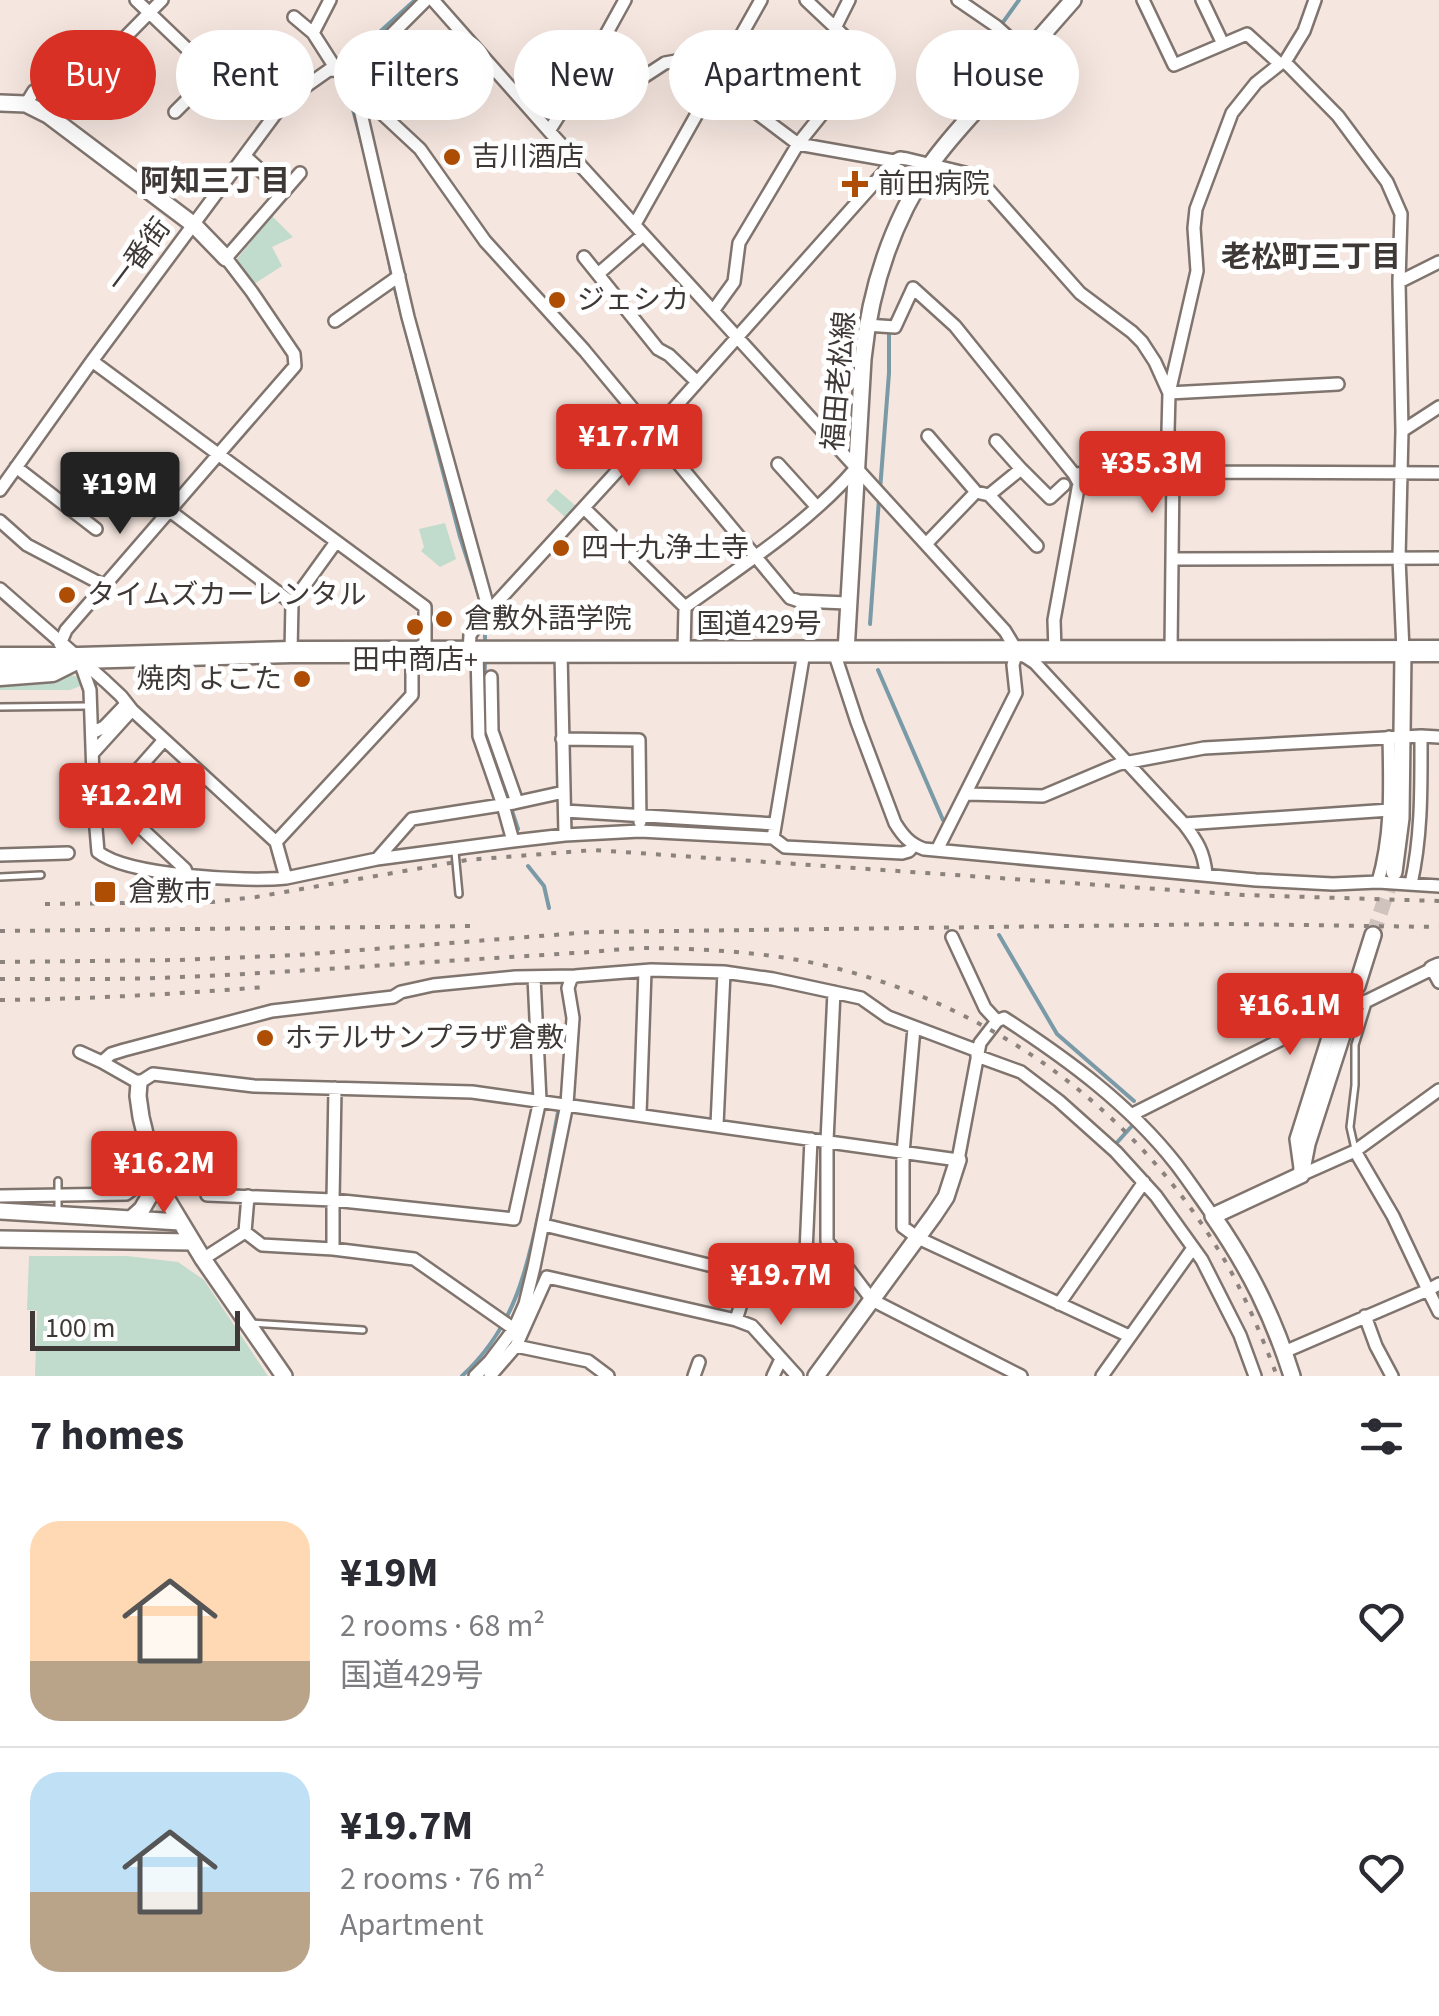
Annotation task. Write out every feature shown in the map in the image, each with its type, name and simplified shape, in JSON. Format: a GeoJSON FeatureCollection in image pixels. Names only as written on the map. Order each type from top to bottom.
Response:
{"type":"FeatureCollection","features":[{"type":"Feature","properties":{"kind":"highway","name":"国道429号"},"geometry":{"type":"LineString","coordinates":[[0,658],[291,652],[1439,651]]}},
{"type":"Feature","properties":{"kind":"highway","name":"国道429号"},"geometry":{"type":"LineString","coordinates":[[0,675],[52,671],[79,658]]}},
{"type":"Feature","properties":{"kind":"street"},"geometry":{"type":"LineString","coordinates":[[136,0],[176,38]]}},
{"type":"Feature","properties":{"kind":"street"},"geometry":{"type":"LineString","coordinates":[[26,104],[34,91],[86,76],[162,0]]}},
{"type":"Feature","properties":{"kind":"street"},"geometry":{"type":"LineString","coordinates":[[314,31],[330,0]]}},
{"type":"Feature","properties":{"kind":"street"},"geometry":{"type":"LineString","coordinates":[[429,0],[1005,631],[1017,651],[1036,663],[1184,824],[1199,843],[1206,874]]}},
{"type":"Feature","properties":{"kind":"street","name":"一番街"},"geometry":{"type":"LineString","coordinates":[[393,30],[429,0]]}},
{"type":"Feature","properties":{"kind":"street"},"geometry":{"type":"LineString","coordinates":[[609,30],[625,0]]}},
{"type":"Feature","properties":{"kind":"street"},"geometry":{"type":"LineString","coordinates":[[743,30],[760,0]]}},
{"type":"Feature","properties":{"kind":"street"},"geometry":{"type":"LineString","coordinates":[[714,311],[734,282],[739,243],[798,144],[859,68],[860,51],[806,0]]}},
{"type":"Feature","properties":{"kind":"street"},"geometry":{"type":"LineString","coordinates":[[835,28],[848,0]]}},
{"type":"Feature","properties":{"kind":"street"},"geometry":{"type":"LineString","coordinates":[[958,0],[1000,30]]}},
{"type":"Feature","properties":{"kind":"street","name":"福田老松線"},"geometry":{"type":"LineString","coordinates":[[1046,30],[1073,0]]}},
{"type":"Feature","properties":{"kind":"street"},"geometry":{"type":"LineString","coordinates":[[1142,0],[1174,65],[1247,34],[1328,104],[1386,182],[1401,214],[1402,651],[1386,854],[1378,882]]}},
{"type":"Feature","properties":{"kind":"street"},"geometry":{"type":"LineString","coordinates":[[1202,0],[1223,44]]}},
{"type":"Feature","properties":{"kind":"street"},"geometry":{"type":"LineString","coordinates":[[1172,652],[1173,471],[1168,393],[1196,282],[1196,208],[1232,113],[1256,84],[1282,63],[1304,32],[1315,0]]}},
{"type":"Feature","properties":{"kind":"street"},"geometry":{"type":"LineString","coordinates":[[294,17],[309,30]]}},
{"type":"Feature","properties":{"kind":"street"},"geometry":{"type":"LineString","coordinates":[[314,34],[334,57]]}},
{"type":"Feature","properties":{"kind":"street","name":"一番街"},"geometry":{"type":"LineString","coordinates":[[0,490],[285,102],[334,70]]}},
{"type":"Feature","properties":{"kind":"street"},"geometry":{"type":"LineString","coordinates":[[0,104],[26,104],[48,114],[194,225],[252,292],[296,360],[292,371],[66,630],[60,644]]}},
{"type":"Feature","properties":{"kind":"street"},"geometry":{"type":"LineString","coordinates":[[362,120],[395,279],[486,615]]}},
{"type":"Feature","properties":{"kind":"street"},"geometry":{"type":"LineString","coordinates":[[389,120],[420,149],[485,241],[584,350],[790,598],[847,603]]}},
{"type":"Feature","properties":{"kind":"street"},"geometry":{"type":"LineString","coordinates":[[549,131],[556,120]]}},
{"type":"Feature","properties":{"kind":"street"},"geometry":{"type":"LineString","coordinates":[[598,274],[639,230],[694,120]]}},
{"type":"Feature","properties":{"kind":"street"},"geometry":{"type":"LineString","coordinates":[[766,120],[798,144],[900,158],[965,172],[986,188],[1080,293],[1142,342],[1168,393]]}},
{"type":"Feature","properties":{"kind":"street","name":"福田老松線"},"geometry":{"type":"LineString","coordinates":[[840,652],[847,603],[866,324],[896,227],[931,164],[969,120]]}},
{"type":"Feature","properties":{"kind":"street"},"geometry":{"type":"LineString","coordinates":[[245,156],[284,192]]}},
{"type":"Feature","properties":{"kind":"street"},"geometry":{"type":"LineString","coordinates":[[510,804],[479,736],[479,652],[470,635],[894,160]]}},
{"type":"Feature","properties":{"kind":"street"},"geometry":{"type":"LineString","coordinates":[[226,258],[300,174]]}},
{"type":"Feature","properties":{"kind":"street"},"geometry":{"type":"LineString","coordinates":[[584,257],[658,348],[698,382]]}},
{"type":"Feature","properties":{"kind":"street"},"geometry":{"type":"LineString","coordinates":[[1399,282],[1439,262]]}},
{"type":"Feature","properties":{"kind":"street"},"geometry":{"type":"LineString","coordinates":[[335,321],[395,279]]}},
{"type":"Feature","properties":{"kind":"street"},"geometry":{"type":"LineString","coordinates":[[866,324],[895,327],[913,288],[955,326],[1074,474],[1079,483],[1054,620],[1055,651]]}},
{"type":"Feature","properties":{"kind":"street"},"geometry":{"type":"LineString","coordinates":[[92,361],[425,607],[412,695],[276,842]]}},
{"type":"Feature","properties":{"kind":"street"},"geometry":{"type":"LineString","coordinates":[[1168,393],[1338,384]]}},
{"type":"Feature","properties":{"kind":"street"},"geometry":{"type":"LineString","coordinates":[[1402,431],[1439,406]]}},
{"type":"Feature","properties":{"kind":"street"},"geometry":{"type":"LineString","coordinates":[[928,436],[1037,546]]}},
{"type":"Feature","properties":{"kind":"street"},"geometry":{"type":"LineString","coordinates":[[996,441],[1050,498],[1064,486]]}},
{"type":"Feature","properties":{"kind":"street"},"geometry":{"type":"LineString","coordinates":[[778,464],[816,506]]}},
{"type":"Feature","properties":{"kind":"street"},"geometry":{"type":"LineString","coordinates":[[16,467],[96,529]]}},
{"type":"Feature","properties":{"kind":"street"},"geometry":{"type":"LineString","coordinates":[[685,607],[840,487],[856,467]]}},
{"type":"Feature","properties":{"kind":"street"},"geometry":{"type":"LineString","coordinates":[[926,544],[983,494],[1021,469]]}},
{"type":"Feature","properties":{"kind":"street"},"geometry":{"type":"LineString","coordinates":[[1074,474],[1439,473]]}},
{"type":"Feature","properties":{"kind":"street"},"geometry":{"type":"LineString","coordinates":[[584,508],[685,607],[684,651]]}},
{"type":"Feature","properties":{"kind":"street"},"geometry":{"type":"LineString","coordinates":[[170,511],[292,603]]}},
{"type":"Feature","properties":{"kind":"street"},"geometry":{"type":"LineString","coordinates":[[0,521],[27,545],[105,586]]}},
{"type":"Feature","properties":{"kind":"street"},"geometry":{"type":"LineString","coordinates":[[291,652],[292,603],[336,542]]}},
{"type":"Feature","properties":{"kind":"street"},"geometry":{"type":"LineString","coordinates":[[1173,559],[1439,558]]}},
{"type":"Feature","properties":{"kind":"street"},"geometry":{"type":"LineString","coordinates":[[0,589],[276,842],[286,878]]}},
{"type":"Feature","properties":{"kind":"street"},"geometry":{"type":"LineString","coordinates":[[937,850],[1016,693],[1013,665],[1017,651]]}},
{"type":"Feature","properties":{"kind":"street"},"geometry":{"type":"LineString","coordinates":[[773,838],[804,652]]}},
{"type":"Feature","properties":{"kind":"street"},"geometry":{"type":"LineString","coordinates":[[840,652],[857,722],[894,823],[914,845],[1256,880],[1439,886]]}},
{"type":"Feature","properties":{"kind":"street"},"geometry":{"type":"LineString","coordinates":[[561,653],[565,835]]}},
{"type":"Feature","properties":{"kind":"street"},"geometry":{"type":"LineString","coordinates":[[79,658],[89,681],[96,847],[103,856],[135,868],[258,881],[455,848],[640,831],[773,838],[786,847],[902,853],[914,845]]}},
{"type":"Feature","properties":{"kind":"street"},"geometry":{"type":"LineString","coordinates":[[491,676],[492,731],[510,804],[513,841]]}},
{"type":"Feature","properties":{"kind":"street"},"geometry":{"type":"LineString","coordinates":[[92,734],[129,707]]}},
{"type":"Feature","properties":{"kind":"street"},"geometry":{"type":"LineString","coordinates":[[93,753],[129,707]]}},
{"type":"Feature","properties":{"kind":"street"},"geometry":{"type":"LineString","coordinates":[[1412,884],[1421,812],[1420,736]]}},
{"type":"Feature","properties":{"kind":"street"},"geometry":{"type":"LineString","coordinates":[[966,794],[1043,796],[1126,762],[1204,748],[1439,736]]}},
{"type":"Feature","properties":{"kind":"street"},"geometry":{"type":"LineString","coordinates":[[1394,872],[1401,818],[1396,737]]}},
{"type":"Feature","properties":{"kind":"street"},"geometry":{"type":"LineString","coordinates":[[562,739],[639,740],[640,831]]}},
{"type":"Feature","properties":{"kind":"street"},"geometry":{"type":"LineString","coordinates":[[94,804],[110,800],[164,740]]}},
{"type":"Feature","properties":{"kind":"street"},"geometry":{"type":"LineString","coordinates":[[377,860],[412,819],[564,792]]}},
{"type":"Feature","properties":{"kind":"street"},"geometry":{"type":"LineString","coordinates":[[110,800],[187,874]]}},
{"type":"Feature","properties":{"kind":"street"},"geometry":{"type":"LineString","coordinates":[[564,810],[775,824]]}},
{"type":"Feature","properties":{"kind":"street"},"geometry":{"type":"LineString","coordinates":[[1184,824],[1390,810]]}},
{"type":"Feature","properties":{"kind":"street"},"geometry":{"type":"LineString","coordinates":[[1421,812],[1439,813]]}},
{"type":"Feature","properties":{"kind":"street"},"geometry":{"type":"LineString","coordinates":[[0,854],[68,853]]}},
{"type":"Feature","properties":{"kind":"street"},"geometry":{"type":"LineString","coordinates":[[1357,986],[1373,935]]}},
{"type":"Feature","properties":{"kind":"street"},"geometry":{"type":"LineString","coordinates":[[952,937],[984,1008],[997,1021]]}},
{"type":"Feature","properties":{"kind":"street"},"geometry":{"type":"LineString","coordinates":[[640,1114],[645,970]]}},
{"type":"Feature","properties":{"kind":"street"},"geometry":{"type":"LineString","coordinates":[[102,1062],[124,1050],[272,1011],[392,998],[401,992],[434,985],[534,976],[645,970],[724,972],[773,978],[861,998],[888,1017],[954,1038],[978,1054],[1021,1072],[1112,1150],[1156,1196],[1194,1248],[1240,1335],[1256,1376]]}},
{"type":"Feature","properties":{"kind":"street"},"geometry":{"type":"LineString","coordinates":[[717,1126],[724,972]]}},
{"type":"Feature","properties":{"kind":"street"},"geometry":{"type":"LineString","coordinates":[[1131,1114],[1341,1018],[1369,1000],[1437,972]]}},
{"type":"Feature","properties":{"kind":"street"},"geometry":{"type":"LineString","coordinates":[[207,1196],[334,1200],[514,1219],[540,1100],[534,976]]}},
{"type":"Feature","properties":{"kind":"street"},"geometry":{"type":"LineString","coordinates":[[475,1376],[489,1362],[507,1325],[525,1304],[567,1104],[574,1018],[568,988],[575,976]]}},
{"type":"Feature","properties":{"kind":"street"},"geometry":{"type":"LineString","coordinates":[[834,992],[827,1241],[872,1300],[1021,1376]]}},
{"type":"Feature","properties":{"kind":"street"},"geometry":{"type":"LineString","coordinates":[[816,1376],[946,1197],[958,1160],[980,1043],[1004,1018],[1101,1087],[1176,1164],[1242,1258],[1292,1376]]}},
{"type":"Feature","properties":{"kind":"street"},"geometry":{"type":"LineString","coordinates":[[1301,1175],[1341,1018]]}},
{"type":"Feature","properties":{"kind":"street"},"geometry":{"type":"LineString","coordinates":[[914,1028],[902,1152],[903,1228],[1129,1336]]}},
{"type":"Feature","properties":{"kind":"street"},"geometry":{"type":"LineString","coordinates":[[80,1052],[140,1082]]}},
{"type":"Feature","properties":{"kind":"street"},"geometry":{"type":"LineString","coordinates":[[140,1082],[153,1074],[254,1086],[472,1092],[958,1160]]}},
{"type":"Feature","properties":{"kind":"street"},"geometry":{"type":"LineString","coordinates":[[132,1218],[142,1209],[150,1179],[140,1082]]}},
{"type":"Feature","properties":{"kind":"street"},"geometry":{"type":"LineString","coordinates":[[333,1249],[335,1088]]}},
{"type":"Feature","properties":{"kind":"street"},"geometry":{"type":"LineString","coordinates":[[1212,1216],[1355,1151],[1439,1090]]}},
{"type":"Feature","properties":{"kind":"street"},"geometry":{"type":"LineString","coordinates":[[544,1225],[770,1277],[806,1252],[811,1139]]}},
{"type":"Feature","properties":{"kind":"street"},"geometry":{"type":"LineString","coordinates":[[1355,1151],[1433,1287],[1439,1312]]}},
{"type":"Feature","properties":{"kind":"street"},"geometry":{"type":"LineString","coordinates":[[0,1196],[126,1194],[150,1179]]}},
{"type":"Feature","properties":{"kind":"street"},"geometry":{"type":"LineString","coordinates":[[150,1179],[284,1376]]}},
{"type":"Feature","properties":{"kind":"street"},"geometry":{"type":"LineString","coordinates":[[1059,1304],[1144,1182]]}},
{"type":"Feature","properties":{"kind":"street"},"geometry":{"type":"LineString","coordinates":[[245,1232],[248,1196]]}},
{"type":"Feature","properties":{"kind":"street"},"geometry":{"type":"LineString","coordinates":[[0,1211],[180,1222]]}},
{"type":"Feature","properties":{"kind":"street"},"geometry":{"type":"LineString","coordinates":[[245,1232],[262,1245],[414,1259],[507,1325],[516,1346]]}},
{"type":"Feature","properties":{"kind":"street"},"geometry":{"type":"LineString","coordinates":[[203,1260],[245,1232]]}},
{"type":"Feature","properties":{"kind":"street"},"geometry":{"type":"LineString","coordinates":[[0,1239],[192,1242]]}},
{"type":"Feature","properties":{"kind":"street"},"geometry":{"type":"LineString","coordinates":[[1102,1376],[1194,1248]]}},
{"type":"Feature","properties":{"kind":"street"},"geometry":{"type":"LineString","coordinates":[[736,1320],[750,1275]]}},
{"type":"Feature","properties":{"kind":"street"},"geometry":{"type":"LineString","coordinates":[[490,1376],[516,1346],[547,1276],[752,1326],[797,1376]]}},
{"type":"Feature","properties":{"kind":"street"},"geometry":{"type":"LineString","coordinates":[[1284,1352],[1433,1287]]}},
{"type":"Feature","properties":{"kind":"street"},"geometry":{"type":"LineString","coordinates":[[1365,1316],[1392,1376]]}},
{"type":"Feature","properties":{"kind":"street"},"geometry":{"type":"LineString","coordinates":[[516,1346],[588,1362],[608,1376]]}},
{"type":"Feature","properties":{"kind":"street"},"geometry":{"type":"LineString","coordinates":[[773,1376],[781,1359]]}},
{"type":"Feature","properties":{"kind":"street"},"geometry":{"type":"LineString","coordinates":[[694,1376],[698,1362]]}},
{"type":"Feature","properties":{"kind":"lane"},"geometry":{"type":"LineString","coordinates":[[0,707],[91,706]]}},
{"type":"Feature","properties":{"kind":"lane"},"geometry":{"type":"LineString","coordinates":[[455,848],[459,894]]}},
{"type":"Feature","properties":{"kind":"lane"},"geometry":{"type":"LineString","coordinates":[[0,876],[41,875]]}},
{"type":"Feature","properties":{"kind":"lane"},"geometry":{"type":"LineString","coordinates":[[1355,1151],[1350,1127],[1356,1045],[1369,1000]]}},
{"type":"Feature","properties":{"kind":"lane"},"geometry":{"type":"LineString","coordinates":[[58,1180],[58,1214]]}},
{"type":"Feature","properties":{"kind":"lane"},"geometry":{"type":"LineString","coordinates":[[247,1323],[363,1330]]}},
{"type":"Feature","properties":{"kind":"green space"},"geometry":{"type":"Polygon","coordinates":[[[272,216],[293,237],[272,247],[282,266],[254,284],[236,260],[272,216]]]}},
{"type":"Feature","properties":{"kind":"green space"},"geometry":{"type":"Polygon","coordinates":[[[556,489],[576,506],[565,517],[546,500],[556,489]]]}},
{"type":"Feature","properties":{"kind":"green space"},"geometry":{"type":"Polygon","coordinates":[[[445,523],[456,559],[440,567],[421,551],[424,547],[419,529],[445,523]]]}},
{"type":"Feature","properties":{"kind":"green space"},"geometry":{"type":"Polygon","coordinates":[[[77,677],[83,685],[70,690],[0,690],[0,685],[77,677]]]}},
{"type":"Feature","properties":{"kind":"green space"},"geometry":{"type":"Polygon","coordinates":[[[29,1256],[127,1256],[178,1262],[204,1280],[268,1376],[35,1376],[37,1311],[27,1310],[29,1256]]]}},
{"type":"Feature","properties":{"kind":"waterway"},"geometry":{"type":"LineString","coordinates":[[997,30],[1019,0]]}},
{"type":"Feature","properties":{"kind":"waterway"},"geometry":{"type":"LineString","coordinates":[[365,154],[344,68],[414,1]]}},
{"type":"Feature","properties":{"kind":"waterway"},"geometry":{"type":"LineString","coordinates":[[385,241],[392,276]]}},
{"type":"Feature","properties":{"kind":"waterway"},"geometry":{"type":"LineString","coordinates":[[394,285],[480,599]]}},
{"type":"Feature","properties":{"kind":"waterway"},"geometry":{"type":"LineString","coordinates":[[880,490],[889,333]]}},
{"type":"Feature","properties":{"kind":"waterway"},"geometry":{"type":"LineString","coordinates":[[870,624],[879,499]]}},
{"type":"Feature","properties":{"kind":"waterway"},"geometry":{"type":"LineString","coordinates":[[485,618],[485,643]]}},
{"type":"Feature","properties":{"kind":"waterway"},"geometry":{"type":"LineString","coordinates":[[484,718],[485,658]]}},
{"type":"Feature","properties":{"kind":"waterway"},"geometry":{"type":"LineString","coordinates":[[878,670],[943,820]]}},
{"type":"Feature","properties":{"kind":"waterway"},"geometry":{"type":"LineString","coordinates":[[484,728],[508,799]]}},
{"type":"Feature","properties":{"kind":"waterway"},"geometry":{"type":"LineString","coordinates":[[511,808],[518,829]]}},
{"type":"Feature","properties":{"kind":"waterway"},"geometry":{"type":"LineString","coordinates":[[528,866],[544,886],[549,908]]}},
{"type":"Feature","properties":{"kind":"waterway"},"geometry":{"type":"LineString","coordinates":[[999,935],[1057,1034],[1134,1101]]}},
{"type":"Feature","properties":{"kind":"waterway"},"geometry":{"type":"LineString","coordinates":[[543,1193],[558,1112]]}},
{"type":"Feature","properties":{"kind":"waterway"},"geometry":{"type":"LineString","coordinates":[[1112,1148],[1131,1127]]}},
{"type":"Feature","properties":{"kind":"waterway"},"geometry":{"type":"LineString","coordinates":[[462,1376],[505,1321],[529,1258],[539,1212]]}},
{"type":"Feature","properties":{"kind":"tunnel"},"geometry":{"type":"LineString","coordinates":[[1373,935],[1394,872]]}},
{"type":"Feature","properties":{"kind":"railway"},"geometry":{"type":"LineString","coordinates":[[45,904],[212,902],[467,860],[594,850],[1244,895],[1439,901]]}},
{"type":"Feature","properties":{"kind":"railway"},"geometry":{"type":"LineString","coordinates":[[0,962],[297,955],[591,932],[1233,924],[1439,927]]}},
{"type":"Feature","properties":{"kind":"railway"},"geometry":{"type":"LineString","coordinates":[[0,931],[475,926]]}},
{"type":"Feature","properties":{"kind":"railway"},"geometry":{"type":"LineString","coordinates":[[0,979],[208,976],[649,948],[747,953],[843,970],[955,1011],[1007,1039],[1102,1110],[1144,1151],[1216,1246],[1242,1294],[1277,1376]]}},
{"type":"Feature","properties":{"kind":"railway"},"geometry":{"type":"LineString","coordinates":[[0,1000],[265,987]]}},
{"type":"Feature","properties":{"kind":"place","name":"吉川酒店"},"geometry":{"type":"Point","coordinates":[452,157]}},
{"type":"Feature","properties":{"kind":"place","name":"前田病院"},"geometry":{"type":"Point","coordinates":[855,184]}},
{"type":"Feature","properties":{"kind":"place","name":"ジェシカ"},"geometry":{"type":"Point","coordinates":[557,300]}},
{"type":"Feature","properties":{"kind":"place","name":"四十九浄土寺"},"geometry":{"type":"Point","coordinates":[561,548]}},
{"type":"Feature","properties":{"kind":"place","name":"タイムズカーレンタル"},"geometry":{"type":"Point","coordinates":[67,595]}},
{"type":"Feature","properties":{"kind":"place","name":"倉敷外語学院"},"geometry":{"type":"Point","coordinates":[444,619]}},
{"type":"Feature","properties":{"kind":"place","name":"田中商店+"},"geometry":{"type":"Point","coordinates":[415,627]}},
{"type":"Feature","properties":{"kind":"place","name":"焼肉 よこた"},"geometry":{"type":"Point","coordinates":[302,679]}},
{"type":"Feature","properties":{"kind":"place","name":"倉敷市"},"geometry":{"type":"Point","coordinates":[105,892]}},
{"type":"Feature","properties":{"kind":"place","name":"ホテルサンプラザ倉敷"},"geometry":{"type":"Point","coordinates":[265,1038]}},
{"type":"Feature","properties":{"kind":"district","name":"阿知三丁目"},"geometry":{"type":"Point","coordinates":[215,181]}},
{"type":"Feature","properties":{"kind":"district","name":"老松町三丁目"},"geometry":{"type":"Point","coordinates":[1311,257]}}]}
